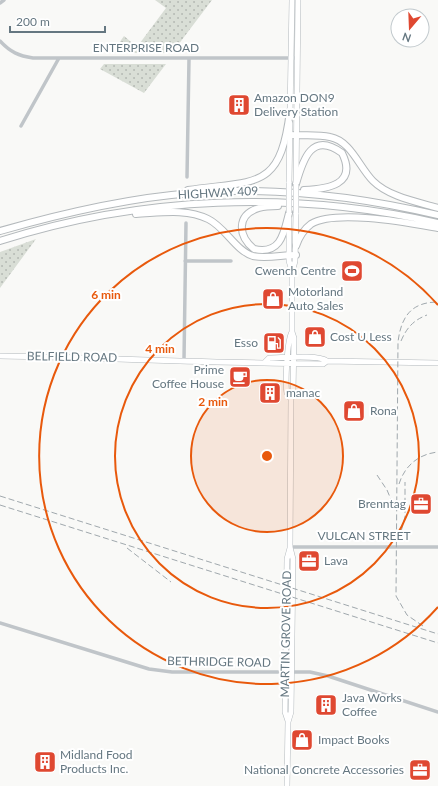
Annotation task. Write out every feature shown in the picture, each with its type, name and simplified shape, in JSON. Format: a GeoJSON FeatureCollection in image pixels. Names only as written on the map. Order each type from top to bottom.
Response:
{"type":"FeatureCollection","features":[{"type":"Feature","properties":{"kind":"highway"},"geometry":{"type":"LineString","coordinates":[[117,203],[164,193],[238,183],[261,178],[274,167],[280,156],[287,136],[290,111]]}},
{"type":"Feature","properties":{"kind":"highway"},"geometry":{"type":"LineString","coordinates":[[293,135],[329,136],[339,140],[346,146],[374,182],[404,198],[438,208]]}},
{"type":"Feature","properties":{"kind":"highway"},"geometry":{"type":"LineString","coordinates":[[271,191],[322,190],[337,185],[345,173],[346,165],[342,153],[329,145],[319,146],[310,150],[304,157],[293,183]]}},
{"type":"Feature","properties":{"kind":"highway","name":"HIGHWAY 409"},"geometry":{"type":"LineString","coordinates":[[0,231],[57,215],[117,203],[192,193],[271,191],[332,196],[395,205],[438,215]]}},
{"type":"Feature","properties":{"kind":"highway","name":"HIGHWAY 409"},"geometry":{"type":"LineString","coordinates":[[0,241],[42,227],[114,214],[204,202],[252,201],[303,203],[397,213],[438,222]]}},
{"type":"Feature","properties":{"kind":"highway"},"geometry":{"type":"LineString","coordinates":[[293,213],[281,240],[273,248],[262,251],[254,249],[244,239],[241,227],[250,212],[266,206],[303,203]]}},
{"type":"Feature","properties":{"kind":"highway"},"geometry":{"type":"LineString","coordinates":[[114,214],[175,212],[199,216],[221,227],[248,254],[263,257],[292,255]]}},
{"type":"Feature","properties":{"kind":"highway"},"geometry":{"type":"LineString","coordinates":[[296,246],[301,234],[307,227],[324,219],[353,218],[396,221],[438,228]]}},
{"type":"Feature","properties":{"kind":"main road","name":"MARTIN GROVE ROAD"},"geometry":{"type":"LineString","coordinates":[[292,0],[290,111],[293,135]]}},
{"type":"Feature","properties":{"kind":"main road","name":"MARTIN GROVE ROAD"},"geometry":{"type":"LineString","coordinates":[[290,362],[294,358],[294,338],[292,332],[293,135],[298,0]]}},
{"type":"Feature","properties":{"kind":"main road","name":"MARTIN GROVE ROAD"},"geometry":{"type":"LineString","coordinates":[[292,255],[296,246],[293,213]]}},
{"type":"Feature","properties":{"kind":"main road","name":"MARTIN GROVE ROAD"},"geometry":{"type":"LineString","coordinates":[[287,786],[288,722],[291,712],[288,672],[287,559],[290,547],[291,399],[288,338],[292,332]]}},
{"type":"Feature","properties":{"kind":"main road","name":"BELFIELD ROAD"},"geometry":{"type":"LineString","coordinates":[[0,356],[265,362],[269,358],[290,362],[323,364],[327,361]]}},
{"type":"Feature","properties":{"kind":"main road","name":"BELFIELD ROAD"},"geometry":{"type":"LineString","coordinates":[[294,358],[323,358],[327,361],[438,363]]}},
{"type":"Feature","properties":{"kind":"street"},"geometry":{"type":"LineString","coordinates":[[0,3],[4,0]]}},
{"type":"Feature","properties":{"kind":"street","name":"ENTERPRISE ROAD"},"geometry":{"type":"LineString","coordinates":[[0,41],[8,50],[20,56],[59,58],[189,59],[297,58]]}},
{"type":"Feature","properties":{"kind":"street"},"geometry":{"type":"LineString","coordinates":[[21,126],[59,58]]}},
{"type":"Feature","properties":{"kind":"street"},"geometry":{"type":"LineString","coordinates":[[187,177],[189,59]]}},
{"type":"Feature","properties":{"kind":"street"},"geometry":{"type":"LineString","coordinates":[[184,360],[186,223]]}},
{"type":"Feature","properties":{"kind":"street"},"geometry":{"type":"LineString","coordinates":[[185,261],[231,261]]}},
{"type":"Feature","properties":{"kind":"street","name":"VULCAN STREET"},"geometry":{"type":"LineString","coordinates":[[290,547],[438,547]]}},
{"type":"Feature","properties":{"kind":"street","name":"BETHRIDGE ROAD"},"geometry":{"type":"LineString","coordinates":[[0,622],[149,670],[172,672],[310,672],[328,676],[438,712]]}},
{"type":"Feature","properties":{"kind":"shaded area"},"geometry":{"type":"Polygon","coordinates":[[[155,0],[212,0],[172,53],[112,53],[124,36],[137,47],[166,8],[155,0]]]}},
{"type":"Feature","properties":{"kind":"shaded area"},"geometry":{"type":"Polygon","coordinates":[[[104,64],[166,64],[144,93],[100,69],[104,64]]]}},
{"type":"Feature","properties":{"kind":"shaded area"},"geometry":{"type":"Polygon","coordinates":[[[36,239],[0,288],[0,252],[36,239]]]}},
{"type":"Feature","properties":{"kind":"railway"},"geometry":{"type":"LineString","coordinates":[[423,626],[407,615],[396,596],[398,342],[402,325],[409,313],[414,308],[421,305],[438,302]]}},
{"type":"Feature","properties":{"kind":"railway"},"geometry":{"type":"LineString","coordinates":[[401,341],[411,325],[418,319],[427,315]]}},
{"type":"Feature","properties":{"kind":"railway"},"geometry":{"type":"LineString","coordinates":[[399,484],[409,466],[425,455],[438,452]]}},
{"type":"Feature","properties":{"kind":"railway"},"geometry":{"type":"LineString","coordinates":[[377,475],[387,490],[395,509]]}},
{"type":"Feature","properties":{"kind":"railway"},"geometry":{"type":"LineString","coordinates":[[399,539],[405,517],[405,482]]}},
{"type":"Feature","properties":{"kind":"railway"},"geometry":{"type":"LineString","coordinates":[[0,496],[438,634]]}},
{"type":"Feature","properties":{"kind":"railway"},"geometry":{"type":"LineString","coordinates":[[0,505],[438,643]]}},
{"type":"Feature","properties":{"kind":"railway"},"geometry":{"type":"LineString","coordinates":[[127,548],[171,582]]}},
{"type":"Feature","properties":{"kind":"place","name":"Amazon DON9 Delivery Station"},"geometry":{"type":"Point","coordinates":[239,105]}},
{"type":"Feature","properties":{"kind":"place","name":"Cwench Centre"},"geometry":{"type":"Point","coordinates":[352,271]}},
{"type":"Feature","properties":{"kind":"place","name":"Motorland Auto Sales"},"geometry":{"type":"Point","coordinates":[273,299]}},
{"type":"Feature","properties":{"kind":"place","name":"Cost U Less"},"geometry":{"type":"Point","coordinates":[315,337]}},
{"type":"Feature","properties":{"kind":"place","name":"Esso"},"geometry":{"type":"Point","coordinates":[274,343]}},
{"type":"Feature","properties":{"kind":"place","name":"Prime Coffee House"},"geometry":{"type":"Point","coordinates":[240,377]}},
{"type":"Feature","properties":{"kind":"place","name":"manac"},"geometry":{"type":"Point","coordinates":[270,393]}},
{"type":"Feature","properties":{"kind":"place","name":"Rona"},"geometry":{"type":"Point","coordinates":[354,411]}},
{"type":"Feature","properties":{"kind":"place","name":"Brenntag"},"geometry":{"type":"Point","coordinates":[421,504]}},
{"type":"Feature","properties":{"kind":"place","name":"Lava"},"geometry":{"type":"Point","coordinates":[309,561]}},
{"type":"Feature","properties":{"kind":"place","name":"Java Works Coffee"},"geometry":{"type":"Point","coordinates":[326,705]}},
{"type":"Feature","properties":{"kind":"place","name":"Impact Books"},"geometry":{"type":"Point","coordinates":[302,740]}},
{"type":"Feature","properties":{"kind":"place","name":"Midland Food Products Inc."},"geometry":{"type":"Point","coordinates":[45,762]}},
{"type":"Feature","properties":{"kind":"place","name":"National Concrete Accessories"},"geometry":{"type":"Point","coordinates":[420,770]}}]}
